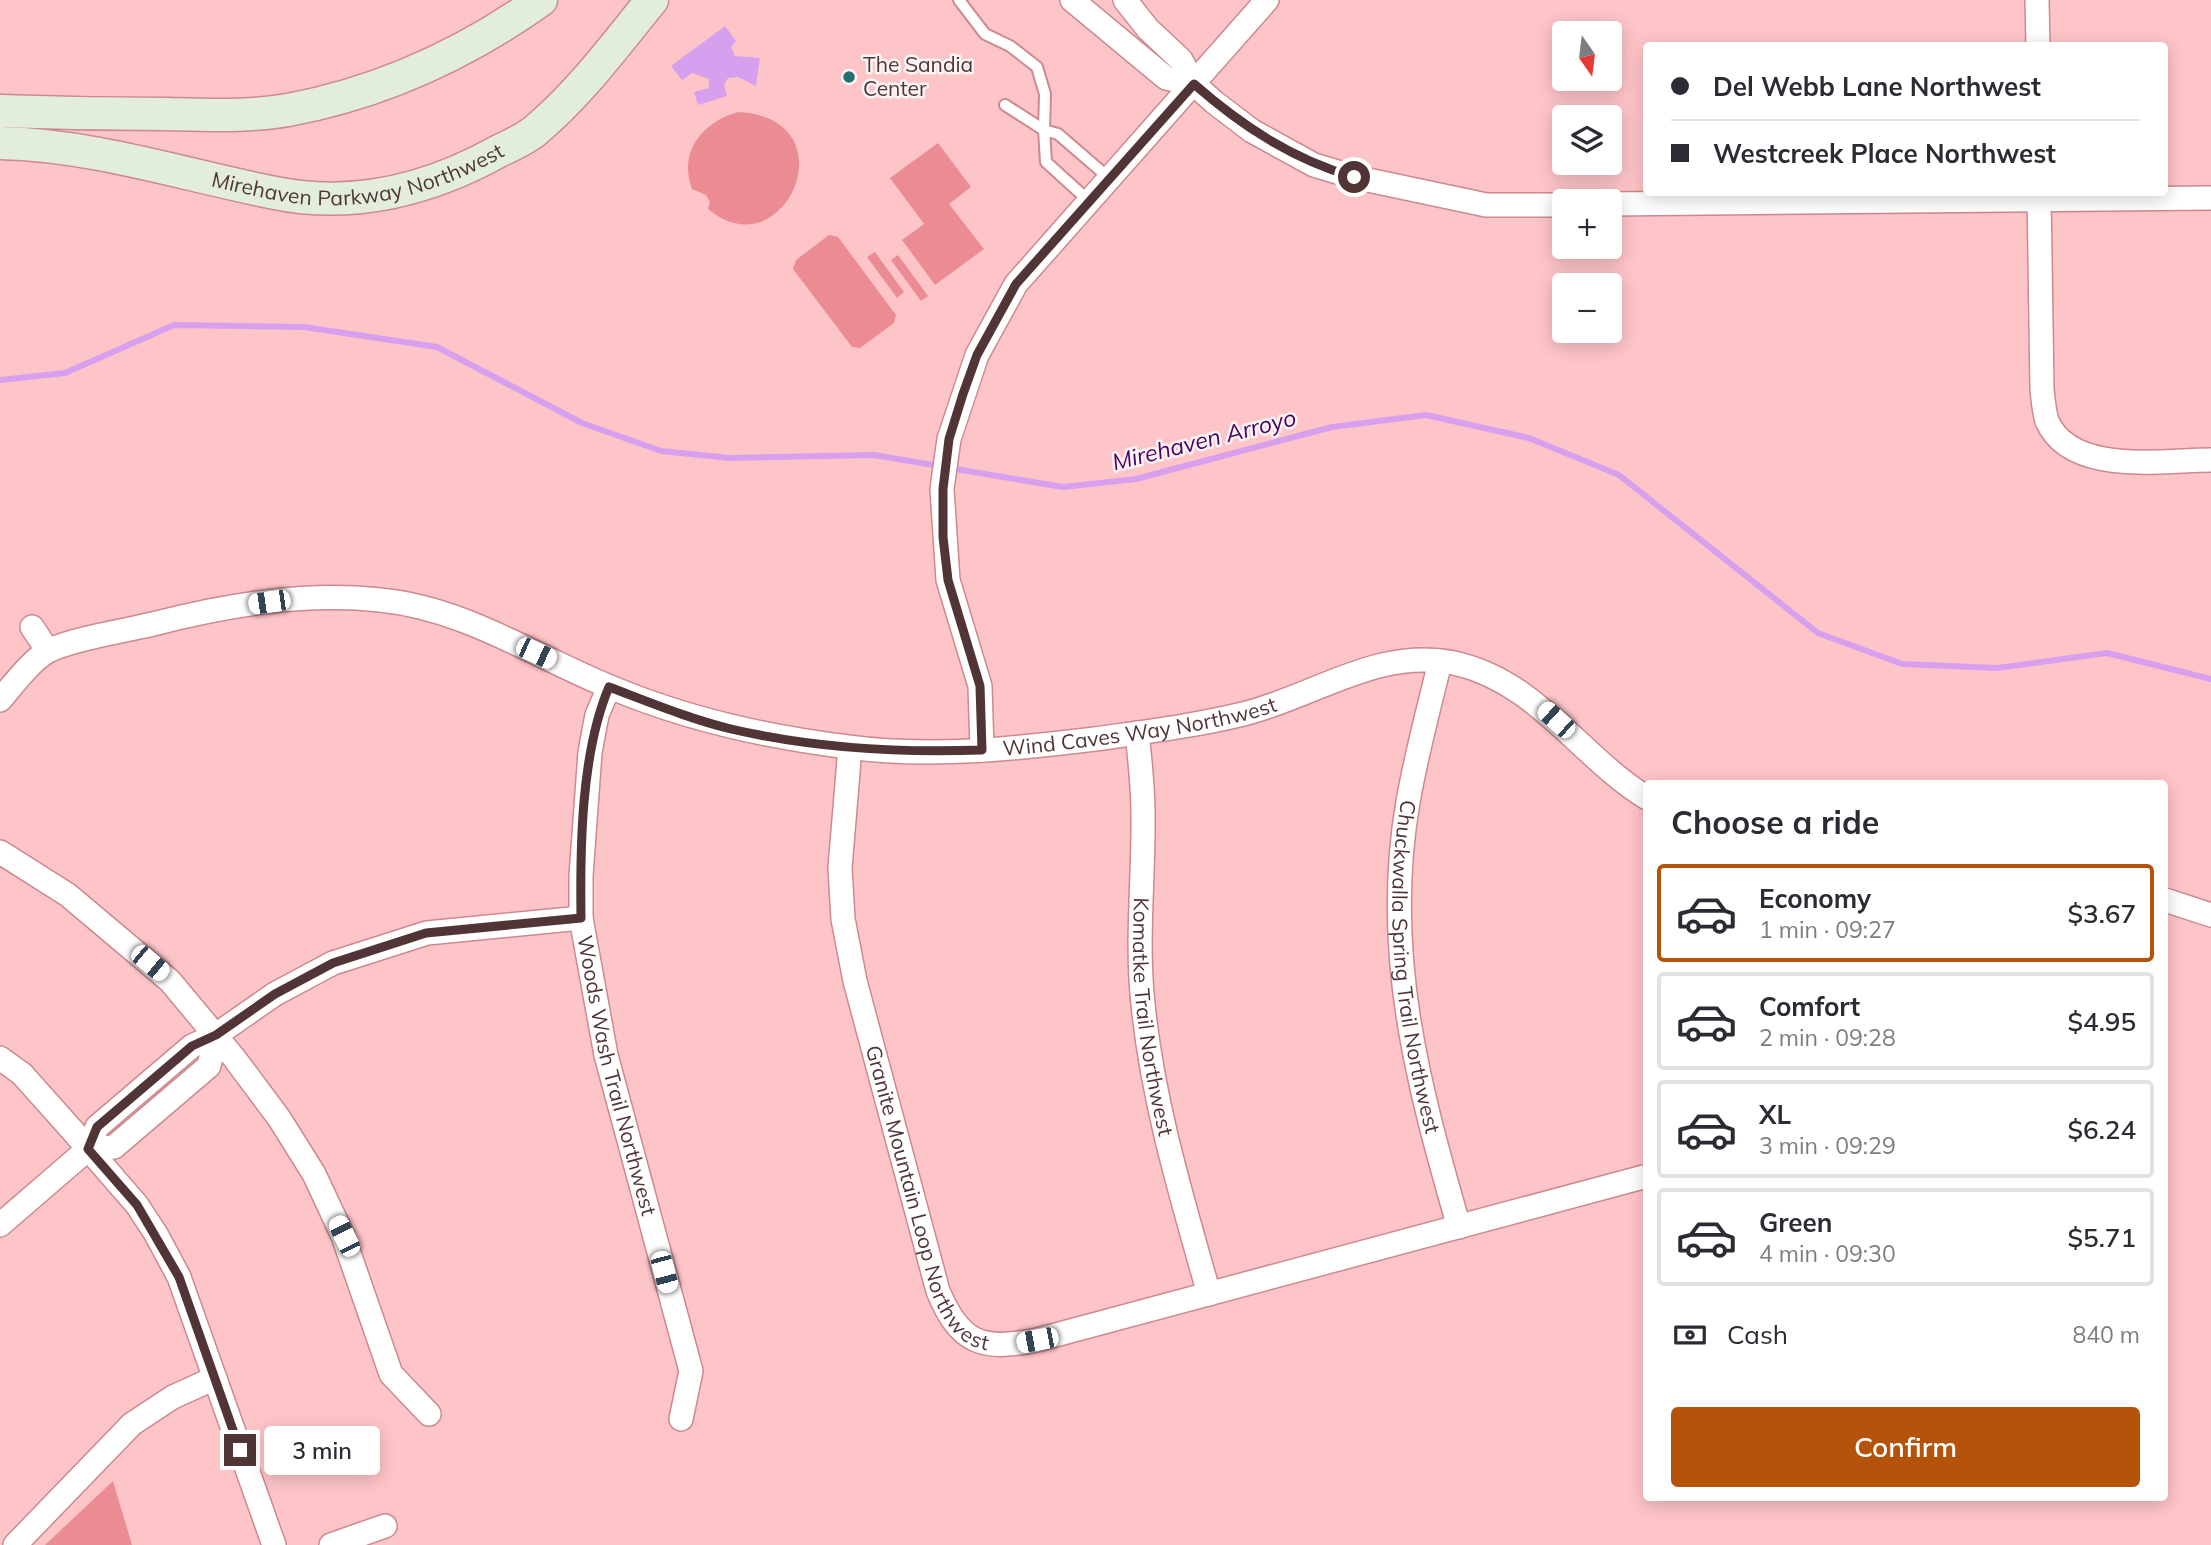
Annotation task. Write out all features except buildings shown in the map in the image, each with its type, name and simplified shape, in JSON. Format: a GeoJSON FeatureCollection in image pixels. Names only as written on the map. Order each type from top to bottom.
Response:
{"type":"FeatureCollection","features":[{"type":"Feature","properties":{"kind":"street"},"geometry":{"type":"LineString","coordinates":[[0,111],[228,115],[286,110],[343,98],[403,78],[456,53],[541,0]]}},
{"type":"Feature","properties":{"kind":"street","name":"Mirehaven Parkway Northwest"},"geometry":{"type":"LineString","coordinates":[[0,143],[49,144],[279,194],[343,199],[405,191],[465,170],[534,132],[590,79],[652,0]]}},
{"type":"Feature","properties":{"kind":"street"},"geometry":{"type":"LineString","coordinates":[[1072,0],[1166,78],[1194,84]]}},
{"type":"Feature","properties":{"kind":"street"},"geometry":{"type":"LineString","coordinates":[[1125,0],[1148,29],[1181,60],[1194,84],[1252,131],[1314,165],[1354,177],[1486,205],[1552,205]]}},
{"type":"Feature","properties":{"kind":"street"},"geometry":{"type":"LineString","coordinates":[[982,750],[980,686],[948,580],[943,489],[949,439],[977,355],[1016,284],[1267,0]]}},
{"type":"Feature","properties":{"kind":"street"},"geometry":{"type":"LineString","coordinates":[[2037,0],[2038,42]]}},
{"type":"Feature","properties":{"kind":"street"},"geometry":{"type":"LineString","coordinates":[[1622,204],[2039,196],[2211,198]]}},
{"type":"Feature","properties":{"kind":"street"},"geometry":{"type":"LineString","coordinates":[[2039,196],[2042,389],[2047,420],[2069,448],[2113,461],[2211,460]]}},
{"type":"Feature","properties":{"kind":"street","name":"Wind Caves Way Northwest"},"geometry":{"type":"LineString","coordinates":[[48,651],[214,609],[297,598],[382,600],[463,618],[609,687],[731,729],[850,748],[911,752],[1014,749],[1212,722],[1259,710],[1349,673],[1390,663],[1440,662],[1455,664],[1510,684],[1536,701],[1622,783],[1643,796]]}},
{"type":"Feature","properties":{"kind":"street"},"geometry":{"type":"LineString","coordinates":[[0,699],[48,651],[32,627]]}},
{"type":"Feature","properties":{"kind":"street","name":"Chuckwalla Spring Trail Northwest"},"geometry":{"type":"LineString","coordinates":[[1440,662],[1408,803],[1400,883],[1399,934],[1406,1020],[1415,1064],[1459,1227]]}},
{"type":"Feature","properties":{"kind":"street","name":"Woods Wash Trail Northwest"},"geometry":{"type":"LineString","coordinates":[[609,687],[597,715],[590,752],[581,876],[581,918],[606,1055],[691,1371],[681,1419]]}},
{"type":"Feature","properties":{"kind":"street","name":"Komatke Trail Northwest"},"geometry":{"type":"LineString","coordinates":[[1137,733],[1143,814],[1139,930],[1142,1002],[1160,1115],[1209,1294]]}},
{"type":"Feature","properties":{"kind":"street","name":"Granite Mountain Loop Northwest"},"geometry":{"type":"LineString","coordinates":[[850,748],[841,868],[843,919],[862,1008],[938,1291],[950,1319],[973,1340],[1001,1347],[1643,1177]]}},
{"type":"Feature","properties":{"kind":"street"},"geometry":{"type":"LineString","coordinates":[[0,852],[68,895],[170,981],[216,1035],[279,1118],[314,1174],[344,1236],[391,1374],[429,1413]]}},
{"type":"Feature","properties":{"kind":"street"},"geometry":{"type":"LineString","coordinates":[[2168,901],[2211,915]]}},
{"type":"Feature","properties":{"kind":"street"},"geometry":{"type":"LineString","coordinates":[[0,1224],[88,1149],[114,1147],[209,1066],[216,1035],[275,994],[333,963],[383,945],[438,932],[581,918]]}},
{"type":"Feature","properties":{"kind":"street"},"geometry":{"type":"LineString","coordinates":[[0,1058],[22,1074],[137,1205],[156,1234],[179,1277],[274,1545]]}},
{"type":"Feature","properties":{"kind":"street"},"geometry":{"type":"LineString","coordinates":[[15,1545],[132,1424],[173,1397],[215,1378]]}},
{"type":"Feature","properties":{"kind":"street"},"geometry":{"type":"LineString","coordinates":[[331,1545],[385,1526]]}},
{"type":"Feature","properties":{"kind":"lane"},"geometry":{"type":"LineString","coordinates":[[958,0],[985,34],[1010,46],[1037,67],[1045,94],[1046,162],[1089,201]]}},
{"type":"Feature","properties":{"kind":"lane"},"geometry":{"type":"LineString","coordinates":[[1005,105],[1044,130],[1058,134],[1109,178]]}},
{"type":"Feature","properties":{"kind":"shaded area"},"geometry":{"type":"Polygon","coordinates":[[[725,26],[736,41],[731,47],[735,56],[760,58],[756,86],[738,77],[728,78],[724,85],[727,96],[698,105],[694,92],[709,88],[709,79],[692,73],[682,80],[671,66],[725,26]]]}},
{"type":"Feature","properties":{"kind":"shaded area"},"geometry":{"type":"Polygon","coordinates":[[[738,112],[773,121],[793,139],[799,162],[795,187],[781,208],[761,222],[736,223],[708,209],[710,202],[706,195],[692,189],[689,175],[691,151],[704,131],[714,123],[738,112]]]}},
{"type":"Feature","properties":{"kind":"shaded area"},"geometry":{"type":"Polygon","coordinates":[[[938,143],[971,187],[949,204],[984,249],[935,285],[902,240],[924,224],[890,178],[938,143]]]}},
{"type":"Feature","properties":{"kind":"shaded area"},"geometry":{"type":"Polygon","coordinates":[[[829,235],[838,237],[896,315],[894,323],[860,348],[852,347],[793,269],[796,260],[829,235]]]}},
{"type":"Feature","properties":{"kind":"shaded area"},"geometry":{"type":"Polygon","coordinates":[[[875,252],[904,292],[897,298],[867,257],[875,252]]]}},
{"type":"Feature","properties":{"kind":"shaded area"},"geometry":{"type":"Polygon","coordinates":[[[898,255],[928,296],[921,301],[891,260],[898,255]]]}},
{"type":"Feature","properties":{"kind":"shaded area"},"geometry":{"type":"Polygon","coordinates":[[[113,1481],[132,1545],[45,1545],[113,1481]]]}},
{"type":"Feature","properties":{"kind":"waterway","name":"Mirehaven Arroyo"},"geometry":{"type":"LineString","coordinates":[[0,380],[65,373],[174,325],[304,327],[437,347],[582,423],[661,451],[730,458],[874,455],[939,466]]}},
{"type":"Feature","properties":{"kind":"waterway","name":"Mirehaven Arroyo"},"geometry":{"type":"LineString","coordinates":[[950,468],[1063,487],[1136,479],[1332,427],[1426,415],[1529,438],[1619,475],[1818,633],[1902,664],[1997,668],[2107,653],[2211,679]]}},
{"type":"Feature","properties":{"kind":"place","name":"The Sandia Center"},"geometry":{"type":"Point","coordinates":[849,77]}},
{"type":"Feature","properties":{"kind":"route"},"geometry":{"type":"LineString","coordinates":[[240,1450],[179,1277],[137,1205],[88,1149],[97,1127],[192,1046],[216,1035],[275,994],[333,963],[426,933],[581,918],[581,876],[590,752],[597,715],[609,687],[731,729],[850,748],[911,752],[982,750],[980,686],[963,621],[948,580],[943,537],[943,489],[949,439],[963,394],[977,355],[1016,284],[1194,84],[1252,131],[1314,165],[1354,177]]}}]}
